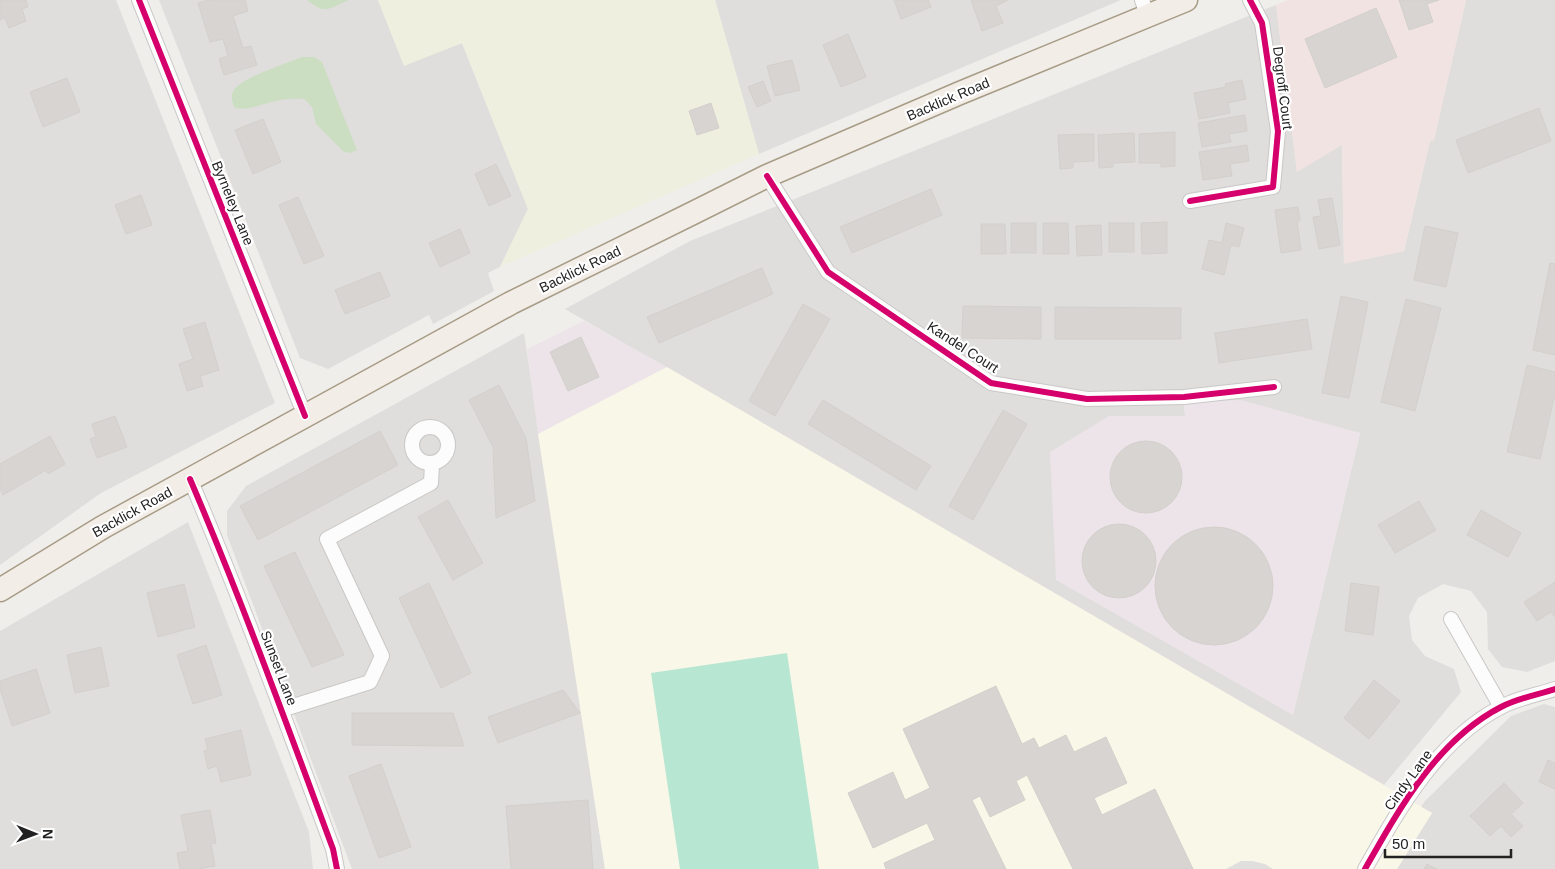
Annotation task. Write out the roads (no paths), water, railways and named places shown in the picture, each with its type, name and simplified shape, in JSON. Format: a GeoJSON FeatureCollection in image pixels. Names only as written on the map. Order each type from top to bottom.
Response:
{"type":"FeatureCollection","features":[{"type":"Feature","properties":{"kind":"main road","name":"Backlick Road"},"geometry":{"type":"LineString","coordinates":[[0,590],[103,527],[511,303],[767,176],[960,93],[1145,8],[1186,0]]}},
{"type":"Feature","properties":{"kind":"street","name":"Byrneley Lane"},"geometry":{"type":"LineString","coordinates":[[139,0],[304,416]]}},
{"type":"Feature","properties":{"kind":"street","name":"Degroff Court"},"geometry":{"type":"LineString","coordinates":[[1190,201],[1273,187],[1278,130],[1262,23],[1250,0]]}},
{"type":"Feature","properties":{"kind":"street","name":"Kandel Court"},"geometry":{"type":"LineString","coordinates":[[767,176],[828,272],[991,382],[1087,399],[1184,397],[1274,387]]}},
{"type":"Feature","properties":{"kind":"street"},"geometry":{"type":"LineString","coordinates":[[281,710],[370,682],[382,656],[327,539],[431,483],[432,464]]}},
{"type":"Feature","properties":{"kind":"street","name":"Sunset Lane"},"geometry":{"type":"LineString","coordinates":[[190,479],[249,624],[333,849],[337,869]]}},
{"type":"Feature","properties":{"kind":"street"},"geometry":{"type":"LineString","coordinates":[[1451,619],[1501,706]]}},
{"type":"Feature","properties":{"kind":"street","name":"Cindy Lane"},"geometry":{"type":"LineString","coordinates":[[1368,863],[1409,794],[1436,760],[1459,736],[1501,706],[1555,689]]}}]}
